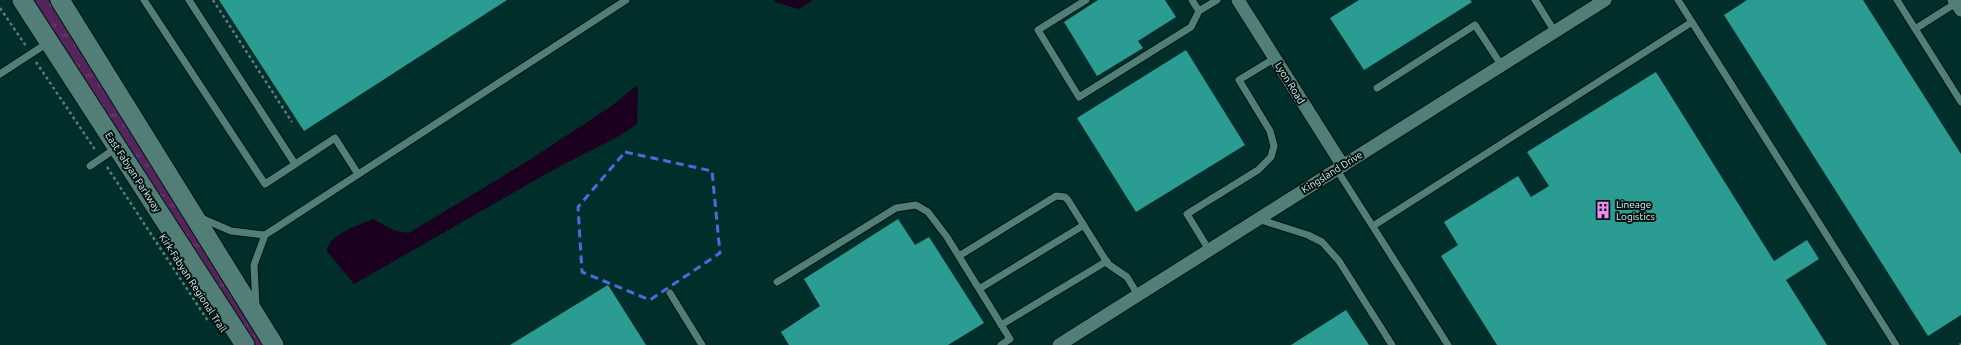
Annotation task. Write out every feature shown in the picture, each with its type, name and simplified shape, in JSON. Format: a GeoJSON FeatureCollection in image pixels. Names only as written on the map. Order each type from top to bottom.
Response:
{"type":"FeatureCollection","features":[{"type":"Feature","properties":{"kind":"main road","name":"East Fabyan Parkway"},"geometry":{"type":"LineString","coordinates":[[22,0],[245,345]]}},
{"type":"Feature","properties":{"kind":"main road"},"geometry":{"type":"LineString","coordinates":[[60,0],[274,345]]}},
{"type":"Feature","properties":{"kind":"street","name":"Lyon Road"},"geometry":{"type":"LineString","coordinates":[[1238,0],[1275,58],[1340,168]]}},
{"type":"Feature","properties":{"kind":"street","name":"Kingsland Drive"},"geometry":{"type":"LineString","coordinates":[[1064,344],[1138,295],[1605,0]]}},
{"type":"Feature","properties":{"kind":"lane"},"geometry":{"type":"LineString","coordinates":[[144,0],[265,184],[335,138],[358,174]]}},
{"type":"Feature","properties":{"kind":"lane"},"geometry":{"type":"LineString","coordinates":[[188,0],[295,164]]}},
{"type":"Feature","properties":{"kind":"lane"},"geometry":{"type":"LineString","coordinates":[[258,319],[254,265],[265,235],[626,0]]}},
{"type":"Feature","properties":{"kind":"lane"},"geometry":{"type":"LineString","coordinates":[[1086,0],[1038,30],[1079,97],[1191,27],[1199,11],[1217,0]]}},
{"type":"Feature","properties":{"kind":"lane"},"geometry":{"type":"LineString","coordinates":[[1192,0],[1199,11]]}},
{"type":"Feature","properties":{"kind":"lane"},"geometry":{"type":"LineString","coordinates":[[1535,0],[1555,32]]}},
{"type":"Feature","properties":{"kind":"lane"},"geometry":{"type":"LineString","coordinates":[[1678,0],[1896,345]]}},
{"type":"Feature","properties":{"kind":"lane"},"geometry":{"type":"LineString","coordinates":[[1897,0],[1961,102]]}},
{"type":"Feature","properties":{"kind":"lane"},"geometry":{"type":"LineString","coordinates":[[1915,29],[1957,4]]}},
{"type":"Feature","properties":{"kind":"lane"},"geometry":{"type":"LineString","coordinates":[[1373,226],[1692,22]]}},
{"type":"Feature","properties":{"kind":"lane"},"geometry":{"type":"LineString","coordinates":[[1377,88],[1475,25],[1502,66]]}},
{"type":"Feature","properties":{"kind":"lane"},"geometry":{"type":"LineString","coordinates":[[0,74],[49,42]]}},
{"type":"Feature","properties":{"kind":"lane"},"geometry":{"type":"LineString","coordinates":[[1209,250],[1187,214],[1258,170],[1271,157],[1274,146],[1270,131],[1239,80],[1275,58]]}},
{"type":"Feature","properties":{"kind":"lane"},"geometry":{"type":"LineString","coordinates":[[90,166],[117,148]]}},
{"type":"Feature","properties":{"kind":"lane"},"geometry":{"type":"LineString","coordinates":[[1340,168],[1373,226],[1448,345]]}},
{"type":"Feature","properties":{"kind":"lane"},"geometry":{"type":"LineString","coordinates":[[959,256],[1056,196],[1065,197],[1107,261],[1127,277],[1138,295]]}},
{"type":"Feature","properties":{"kind":"lane"},"geometry":{"type":"LineString","coordinates":[[777,282],[896,208],[916,205],[928,212],[959,256],[1012,342],[1001,345]]}},
{"type":"Feature","properties":{"kind":"lane"},"geometry":{"type":"LineString","coordinates":[[193,213],[231,231],[265,235]]}},
{"type":"Feature","properties":{"kind":"lane"},"geometry":{"type":"LineString","coordinates":[[1258,219],[1308,235],[1322,242],[1339,261],[1392,345]]}},
{"type":"Feature","properties":{"kind":"lane"},"geometry":{"type":"LineString","coordinates":[[979,289],[1084,226]]}},
{"type":"Feature","properties":{"kind":"lane"},"geometry":{"type":"LineString","coordinates":[[1001,325],[1107,261]]}},
{"type":"Feature","properties":{"kind":"lane"},"geometry":{"type":"LineString","coordinates":[[670,293],[702,345]]}},
{"type":"Feature","properties":{"kind":"path"},"geometry":{"type":"LineString","coordinates":[[213,0],[292,122]]}},
{"type":"Feature","properties":{"kind":"path"},"geometry":{"type":"LineString","coordinates":[[0,8],[26,47]]}},
{"type":"Feature","properties":{"kind":"path"},"geometry":{"type":"LineString","coordinates":[[35,61],[93,146]]}},
{"type":"Feature","properties":{"kind":"path","name":"Kirk-Fabyan Regional Trail"},"geometry":{"type":"LineString","coordinates":[[109,171],[211,326]]}},
{"type":"Feature","properties":{"kind":"highlighted area"},"geometry":{"type":"Polygon","coordinates":[[[625,152],[712,171],[720,253],[650,300],[582,272],[578,207],[625,152]]]}},
{"type":"Feature","properties":{"kind":"green space"},"geometry":{"type":"Polygon","coordinates":[[[32,0],[48,0],[58,12],[263,345],[256,345],[32,0]]]}},
{"type":"Feature","properties":{"kind":"shaded area"},"geometry":{"type":"Polygon","coordinates":[[[775,0],[813,0],[799,9],[775,2],[775,0]]]}},
{"type":"Feature","properties":{"kind":"shaded area"},"geometry":{"type":"Polygon","coordinates":[[[636,86],[638,90],[637,124],[619,136],[551,171],[354,284],[327,251],[329,245],[338,235],[373,219],[395,231],[409,233],[528,161],[613,105],[636,86]]]}},
{"type":"Feature","properties":{"kind":"building"},"geometry":{"type":"Polygon","coordinates":[[[219,0],[507,0],[304,131],[219,0]]]}},
{"type":"Feature","properties":{"kind":"building"},"geometry":{"type":"Polygon","coordinates":[[[1098,0],[1165,0],[1176,17],[1138,41],[1143,48],[1097,76],[1064,22],[1098,0]]]}},
{"type":"Feature","properties":{"kind":"building"},"geometry":{"type":"Polygon","coordinates":[[[1359,0],[1470,0],[1472,2],[1364,70],[1330,18],[1359,0]]]}},
{"type":"Feature","properties":{"kind":"building"},"geometry":{"type":"Polygon","coordinates":[[[1747,0],[1863,0],[1961,154],[1961,315],[1928,336],[1724,15],[1747,0]]]}},
{"type":"Feature","properties":{"kind":"building"},"geometry":{"type":"Polygon","coordinates":[[[1186,50],[1245,145],[1136,212],[1077,118],[1186,50]]]}},
{"type":"Feature","properties":{"kind":"building","name":"Lineage Logistics"},"geometry":{"type":"Polygon","coordinates":[[[1656,72],[1774,261],[1807,240],[1819,259],[1786,280],[1827,345],[1497,345],[1441,256],[1458,245],[1444,222],[1518,176],[1531,197],[1549,186],[1527,152],[1656,72]]]}},
{"type":"Feature","properties":{"kind":"building"},"geometry":{"type":"Polygon","coordinates":[[[898,219],[915,245],[929,237],[984,323],[948,345],[789,345],[781,332],[820,306],[804,279],[898,219]]]}},
{"type":"Feature","properties":{"kind":"building"},"geometry":{"type":"Polygon","coordinates":[[[608,285],[646,345],[510,345],[608,285]]]}},
{"type":"Feature","properties":{"kind":"building"},"geometry":{"type":"Polygon","coordinates":[[[1346,310],[1369,345],[1291,345],[1346,310]]]}},
{"type":"Feature","properties":{"kind":"place","name":"Lineage Logistics"},"geometry":{"type":"Point","coordinates":[1603,210]}}]}
